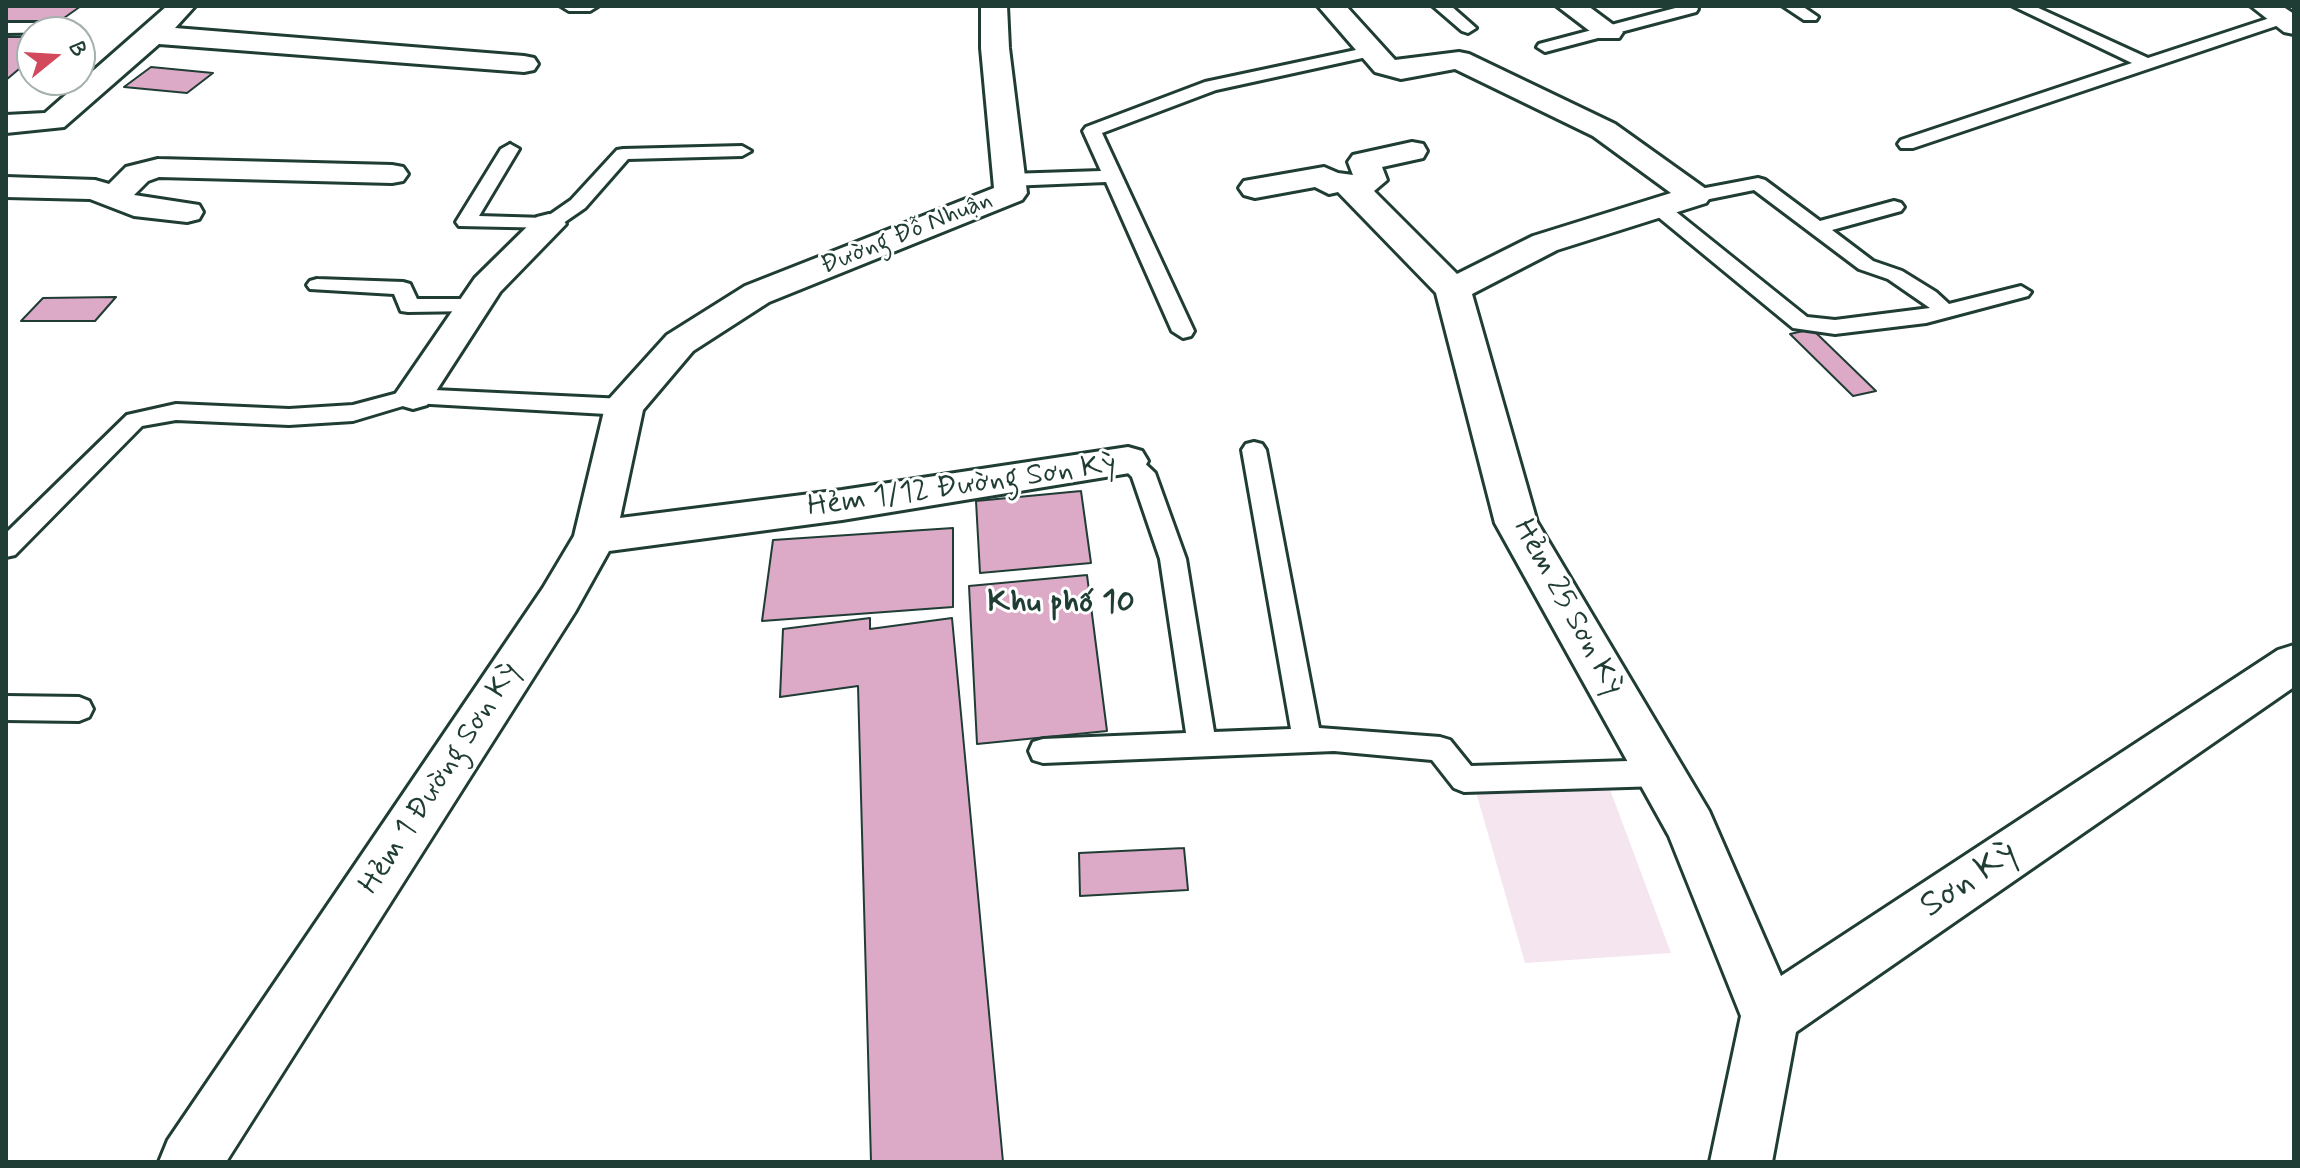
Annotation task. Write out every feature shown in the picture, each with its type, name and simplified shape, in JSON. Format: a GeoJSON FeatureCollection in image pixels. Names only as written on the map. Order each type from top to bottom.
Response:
{"type":"FeatureCollection","features":[{"type":"Feature","properties":{"kind":"street"},"geometry":{"type":"LineString","coordinates":[[6,124],[53,121],[182,6]]}},
{"type":"Feature","properties":{"kind":"street","name":"Đường Đỗ Nhuận"},"geometry":{"type":"LineString","coordinates":[[636,392],[680,343],[757,294],[1011,193],[995,48],[994,6]]}},
{"type":"Feature","properties":{"kind":"street"},"geometry":{"type":"LineString","coordinates":[[1255,188],[1324,176],[1329,184],[1343,182],[1353,188],[1453,290],[1545,243],[1676,202],[1604,130],[1459,60],[1401,70],[1385,66],[1331,6]]}},
{"type":"Feature","properties":{"kind":"street"},"geometry":{"type":"LineString","coordinates":[[1570,6],[1609,32]]}},
{"type":"Feature","properties":{"kind":"street"},"geometry":{"type":"LineString","coordinates":[[153,35],[524,64]]}},
{"type":"Feature","properties":{"kind":"street"},"geometry":{"type":"LineString","coordinates":[[1353,188],[1371,180],[1364,162],[1412,151]]}},
{"type":"Feature","properties":{"kind":"street"},"geometry":{"type":"LineString","coordinates":[[115,196],[137,174],[158,168],[392,174]]}},
{"type":"Feature","properties":{"kind":"street"},"geometry":{"type":"LineString","coordinates":[[6,187],[95,190],[134,206],[187,212]]}},
{"type":"Feature","properties":{"kind":"street"},"geometry":{"type":"LineString","coordinates":[[413,396],[487,285],[549,224]]}},
{"type":"Feature","properties":{"kind":"street","name":"Hẻm 25 Sơn Kỳ"},"geometry":{"type":"LineString","coordinates":[[1453,290],[1516,523],[1691,827],[1770,1016]]}},
{"type":"Feature","properties":{"kind":"street","name":"Hẻm 1 Đường Sơn Kỳ"},"geometry":{"type":"LineString","coordinates":[[190,1162],[559,600],[595,537],[636,392]]}},
{"type":"Feature","properties":{"kind":"street","name":"Hẻm 1/12 Đường Sơn Kỳ"},"geometry":{"type":"LineString","coordinates":[[595,537],[842,505],[1128,461]]}},
{"type":"Feature","properties":{"kind":"street","name":"Sơn Kỳ"},"geometry":{"type":"LineString","coordinates":[[1770,1016],[2294,663]]}},
{"type":"Feature","properties":{"kind":"street"},"geometry":{"type":"LineString","coordinates":[[1741,1162],[1770,1016]]}},
{"type":"Feature","properties":{"kind":"lane"},"geometry":{"type":"LineString","coordinates":[[569,6],[590,6]]}},
{"type":"Feature","properties":{"kind":"lane"},"geometry":{"type":"LineString","coordinates":[[1441,6],[1468,28]]}},
{"type":"Feature","properties":{"kind":"lane"},"geometry":{"type":"LineString","coordinates":[[1791,6],[1810,17]]}},
{"type":"Feature","properties":{"kind":"lane"},"geometry":{"type":"LineString","coordinates":[[2021,6],[2147,64]]}},
{"type":"Feature","properties":{"kind":"lane"},"geometry":{"type":"LineString","coordinates":[[1545,47],[1690,9]]}},
{"type":"Feature","properties":{"kind":"lane"},"geometry":{"type":"LineString","coordinates":[[1907,144],[2280,17]]}},
{"type":"Feature","properties":{"kind":"lane"},"geometry":{"type":"LineString","coordinates":[[1183,331],[1092,131],[1211,86],[1370,52]]}},
{"type":"Feature","properties":{"kind":"lane"},"geometry":{"type":"LineString","coordinates":[[510,149],[466,222],[549,224],[578,204],[623,154],[742,151]]}},
{"type":"Feature","properties":{"kind":"lane"},"geometry":{"type":"LineString","coordinates":[[1009,180],[1112,176]]}},
{"type":"Feature","properties":{"kind":"lane"},"geometry":{"type":"LineString","coordinates":[[1676,202],[1758,184],[1866,265],[1895,275],[1929,296],[1945,311]]}},
{"type":"Feature","properties":{"kind":"lane"},"geometry":{"type":"LineString","coordinates":[[1676,202],[1801,323],[1835,327],[1945,311],[2021,292]]}},
{"type":"Feature","properties":{"kind":"lane"},"geometry":{"type":"LineString","coordinates":[[1819,228],[1894,207]]}},
{"type":"Feature","properties":{"kind":"lane"},"geometry":{"type":"LineString","coordinates":[[317,285],[403,288],[408,306],[474,305]]}},
{"type":"Feature","properties":{"kind":"lane"},"geometry":{"type":"LineString","coordinates":[[6,548],[135,420],[176,412],[289,417],[353,413],[413,396],[636,392]]}},
{"type":"Feature","properties":{"kind":"lane"},"geometry":{"type":"LineString","coordinates":[[1254,450],[1307,740]]}},
{"type":"Feature","properties":{"kind":"lane","name":"Hẻm 1/12 Đường Sơn Kỳ"},"geometry":{"type":"LineString","coordinates":[[1128,461],[1143,473],[1173,559],[1202,744]]}},
{"type":"Feature","properties":{"kind":"lane"},"geometry":{"type":"LineString","coordinates":[[6,708],[79,709]]}},
{"type":"Feature","properties":{"kind":"lane"},"geometry":{"type":"LineString","coordinates":[[1043,751],[1334,739],[1440,749],[1464,779],[1660,773]]}},
{"type":"Feature","properties":{"kind":"shaded area"},"geometry":{"type":"Polygon","coordinates":[[[1605,776],[1671,953],[1525,963],[1474,785],[1605,776]]]}},
{"type":"Feature","properties":{"kind":"building"},"geometry":{"type":"Polygon","coordinates":[[[6,6],[81,6],[67,16],[16,16],[16,23],[6,23],[6,6]]]}},
{"type":"Feature","properties":{"kind":"building"},"geometry":{"type":"Polygon","coordinates":[[[6,37],[16,37],[16,72],[6,80],[6,37]]]}},
{"type":"Feature","properties":{"kind":"building"},"geometry":{"type":"Polygon","coordinates":[[[151,67],[213,73],[187,93],[124,87],[151,67]]]}},
{"type":"Feature","properties":{"kind":"building"},"geometry":{"type":"Polygon","coordinates":[[[116,297],[95,321],[21,321],[43,298],[116,297]]]}},
{"type":"Feature","properties":{"kind":"building"},"geometry":{"type":"Polygon","coordinates":[[[1812,329],[1876,391],[1853,396],[1790,334],[1812,329]]]}},
{"type":"Feature","properties":{"kind":"building"},"geometry":{"type":"Polygon","coordinates":[[[1081,491],[1091,563],[980,573],[976,501],[1081,491]]]}},
{"type":"Feature","properties":{"kind":"building"},"geometry":{"type":"Polygon","coordinates":[[[953,528],[953,607],[762,621],[773,540],[953,528]]]}},
{"type":"Feature","properties":{"kind":"building"},"geometry":{"type":"Polygon","coordinates":[[[1087,575],[1107,731],[977,744],[969,586],[1087,575]]]}},
{"type":"Feature","properties":{"kind":"building"},"geometry":{"type":"Polygon","coordinates":[[[870,618],[870,629],[952,618],[1003,1162],[871,1162],[858,686],[780,697],[783,629],[870,618]]]}},
{"type":"Feature","properties":{"kind":"building"},"geometry":{"type":"Polygon","coordinates":[[[1184,848],[1188,890],[1080,896],[1079,853],[1184,848]]]}},
{"type":"Feature","properties":{"kind":"district","name":"Khu phố 10"},"geometry":{"type":"Point","coordinates":[1061,604]}}]}
